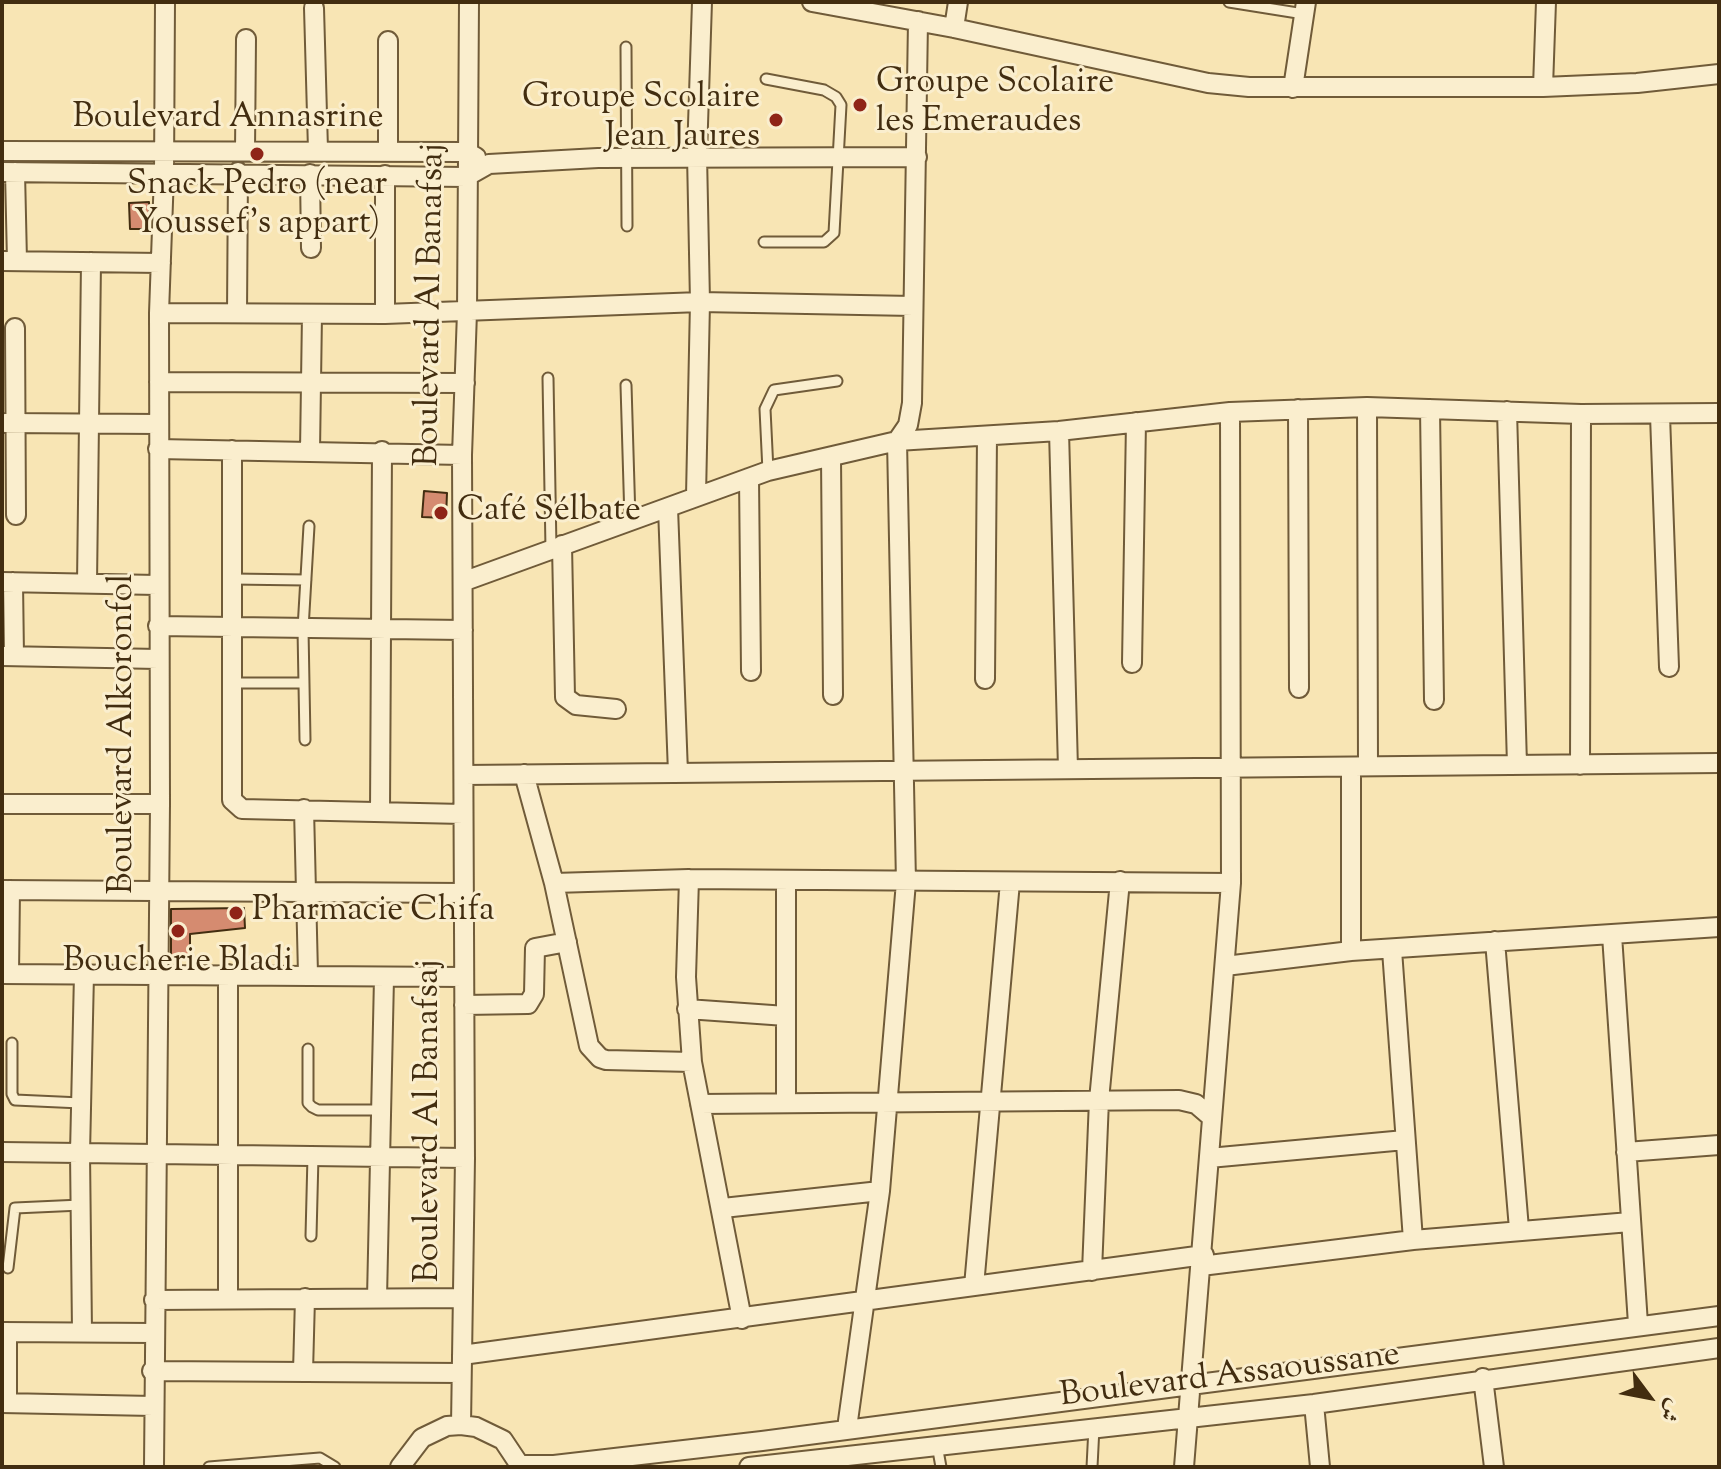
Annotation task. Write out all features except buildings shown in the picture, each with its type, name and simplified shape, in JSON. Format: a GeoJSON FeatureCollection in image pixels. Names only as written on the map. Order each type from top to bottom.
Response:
{"type":"FeatureCollection","features":[{"type":"Feature","properties":{"kind":"street","name":"Boulevard Alkoronfol"},"geometry":{"type":"LineString","coordinates":[[154,1467],[152,1371],[160,804],[158,424],[165,151],[165,2]]}},
{"type":"Feature","properties":{"kind":"street","name":"Boulevard Al Banafsaj"},"geometry":{"type":"LineString","coordinates":[[461,1425],[465,1158],[462,893],[465,581],[462,455],[467,312],[469,2]]}},
{"type":"Feature","properties":{"kind":"street"},"geometry":{"type":"LineString","coordinates":[[696,496],[700,302],[697,155],[702,2]]}},
{"type":"Feature","properties":{"kind":"street"},"geometry":{"type":"LineString","coordinates":[[812,2],[954,28],[1208,83],[1293,88],[1543,87],[1637,83],[1719,74]]}},
{"type":"Feature","properties":{"kind":"street"},"geometry":{"type":"LineString","coordinates":[[954,28],[958,2]]}},
{"type":"Feature","properties":{"kind":"street"},"geometry":{"type":"LineString","coordinates":[[1543,87],[1546,2]]}},
{"type":"Feature","properties":{"kind":"street"},"geometry":{"type":"LineString","coordinates":[[314,8],[318,150]]}},
{"type":"Feature","properties":{"kind":"street"},"geometry":{"type":"LineString","coordinates":[[1293,88],[1305,8]]}},
{"type":"Feature","properties":{"kind":"street"},"geometry":{"type":"LineString","coordinates":[[847,1428],[880,1191],[906,882],[897,441],[908,425],[912,403],[918,21]]}},
{"type":"Feature","properties":{"kind":"street"},"geometry":{"type":"LineString","coordinates":[[245,151],[246,39]]}},
{"type":"Feature","properties":{"kind":"street"},"geometry":{"type":"LineString","coordinates":[[388,41],[388,151]]}},
{"type":"Feature","properties":{"kind":"street","name":"Boulevard Annasrine"},"geometry":{"type":"LineString","coordinates":[[2,151],[467,152],[489,164]]}},
{"type":"Feature","properties":{"kind":"street"},"geometry":{"type":"LineString","coordinates":[[466,177],[489,164],[625,157],[917,157]]}},
{"type":"Feature","properties":{"kind":"street","name":"Boulevard Annasrine"},"geometry":{"type":"LineString","coordinates":[[9,172],[238,172],[466,177]]}},
{"type":"Feature","properties":{"kind":"street"},"geometry":{"type":"LineString","coordinates":[[9,172],[10,261],[161,263]]}},
{"type":"Feature","properties":{"kind":"street"},"geometry":{"type":"LineString","coordinates":[[237,313],[238,172]]}},
{"type":"Feature","properties":{"kind":"street"},"geometry":{"type":"LineString","coordinates":[[310,174],[311,248]]}},
{"type":"Feature","properties":{"kind":"street"},"geometry":{"type":"LineString","coordinates":[[385,175],[385,314]]}},
{"type":"Feature","properties":{"kind":"street"},"geometry":{"type":"LineString","coordinates":[[87,583],[91,262]]}},
{"type":"Feature","properties":{"kind":"street"},"geometry":{"type":"LineString","coordinates":[[159,313],[385,314],[700,302],[913,306]]}},
{"type":"Feature","properties":{"kind":"street"},"geometry":{"type":"LineString","coordinates":[[310,451],[312,314]]}},
{"type":"Feature","properties":{"kind":"street"},"geometry":{"type":"LineString","coordinates":[[15,328],[8,423],[16,515]]}},
{"type":"Feature","properties":{"kind":"street"},"geometry":{"type":"LineString","coordinates":[[159,382],[465,383]]}},
{"type":"Feature","properties":{"kind":"street"},"geometry":{"type":"LineString","coordinates":[[465,581],[768,471],[897,441],[1059,431],[1230,412],[1298,409],[1367,407],[1581,414],[1719,413]]}},
{"type":"Feature","properties":{"kind":"street"},"geometry":{"type":"LineString","coordinates":[[1351,951],[1360,766],[1367,407]]}},
{"type":"Feature","properties":{"kind":"street"},"geometry":{"type":"LineString","coordinates":[[1298,409],[1299,688]]}},
{"type":"Feature","properties":{"kind":"street"},"geometry":{"type":"LineString","coordinates":[[1430,409],[1434,700]]}},
{"type":"Feature","properties":{"kind":"street"},"geometry":{"type":"LineString","coordinates":[[1507,411],[1517,765]]}},
{"type":"Feature","properties":{"kind":"street"},"geometry":{"type":"LineString","coordinates":[[1184,1467],[1203,1261],[1210,1116],[1231,883],[1230,412]]}},
{"type":"Feature","properties":{"kind":"street"},"geometry":{"type":"LineString","coordinates":[[1580,765],[1581,414]]}},
{"type":"Feature","properties":{"kind":"street"},"geometry":{"type":"LineString","coordinates":[[1660,415],[1669,667]]}},
{"type":"Feature","properties":{"kind":"street"},"geometry":{"type":"LineString","coordinates":[[1132,663],[1136,422]]}},
{"type":"Feature","properties":{"kind":"street"},"geometry":{"type":"LineString","coordinates":[[8,423],[158,424]]}},
{"type":"Feature","properties":{"kind":"street"},"geometry":{"type":"LineString","coordinates":[[1059,431],[1068,769]]}},
{"type":"Feature","properties":{"kind":"street"},"geometry":{"type":"LineString","coordinates":[[985,679],[987,436]]}},
{"type":"Feature","properties":{"kind":"street"},"geometry":{"type":"LineString","coordinates":[[158,449],[382,451],[462,455]]}},
{"type":"Feature","properties":{"kind":"street"},"geometry":{"type":"LineString","coordinates":[[232,450],[232,800],[242,809],[463,814]]}},
{"type":"Feature","properties":{"kind":"street"},"geometry":{"type":"LineString","coordinates":[[380,812],[382,451]]}},
{"type":"Feature","properties":{"kind":"street"},"geometry":{"type":"LineString","coordinates":[[831,457],[833,695]]}},
{"type":"Feature","properties":{"kind":"street"},"geometry":{"type":"LineString","coordinates":[[749,478],[751,671]]}},
{"type":"Feature","properties":{"kind":"street"},"geometry":{"type":"LineString","coordinates":[[668,508],[678,773]]}},
{"type":"Feature","properties":{"kind":"street"},"geometry":{"type":"LineString","coordinates":[[557,547],[565,697],[576,705],[616,709]]}},
{"type":"Feature","properties":{"kind":"street"},"geometry":{"type":"LineString","coordinates":[[157,585],[7,582],[8,656],[158,659]]}},
{"type":"Feature","properties":{"kind":"street"},"geometry":{"type":"LineString","coordinates":[[158,626],[463,630]]}},
{"type":"Feature","properties":{"kind":"street"},"geometry":{"type":"LineString","coordinates":[[464,775],[1719,763]]}},
{"type":"Feature","properties":{"kind":"street"},"geometry":{"type":"LineString","coordinates":[[524,774],[554,883],[593,1053],[606,1060],[692,1062]]}},
{"type":"Feature","properties":{"kind":"street"},"geometry":{"type":"LineString","coordinates":[[2,804],[160,804]]}},
{"type":"Feature","properties":{"kind":"street"},"geometry":{"type":"LineString","coordinates":[[304,809],[308,974]]}},
{"type":"Feature","properties":{"kind":"street"},"geometry":{"type":"LineString","coordinates":[[554,883],[689,879],[1231,883]]}},
{"type":"Feature","properties":{"kind":"street"},"geometry":{"type":"LineString","coordinates":[[689,879],[687,1009],[692,1062],[723,1208],[742,1319]]}},
{"type":"Feature","properties":{"kind":"street"},"geometry":{"type":"LineString","coordinates":[[786,881],[786,1103]]}},
{"type":"Feature","properties":{"kind":"street"},"geometry":{"type":"LineString","coordinates":[[1092,1271],[1099,1100],[1120,881]]}},
{"type":"Feature","properties":{"kind":"street"},"geometry":{"type":"LineString","coordinates":[[974,1286],[1010,882]]}},
{"type":"Feature","properties":{"kind":"street"},"geometry":{"type":"LineString","coordinates":[[462,893],[6,890],[6,974],[464,977]]}},
{"type":"Feature","properties":{"kind":"street"},"geometry":{"type":"LineString","coordinates":[[1225,966],[1351,951],[1719,927]]}},
{"type":"Feature","properties":{"kind":"street"},"geometry":{"type":"LineString","coordinates":[[1612,935],[1638,1324]]}},
{"type":"Feature","properties":{"kind":"street"},"geometry":{"type":"LineString","coordinates":[[1495,941],[1519,1229]]}},
{"type":"Feature","properties":{"kind":"street"},"geometry":{"type":"LineString","coordinates":[[464,1005],[528,1004],[534,994],[535,948],[567,942]]}},
{"type":"Feature","properties":{"kind":"street"},"geometry":{"type":"LineString","coordinates":[[1392,950],[1413,1240]]}},
{"type":"Feature","properties":{"kind":"street"},"geometry":{"type":"LineString","coordinates":[[82,1332],[80,1153],[84,974]]}},
{"type":"Feature","properties":{"kind":"street"},"geometry":{"type":"LineString","coordinates":[[228,974],[228,1298]]}},
{"type":"Feature","properties":{"kind":"street"},"geometry":{"type":"LineString","coordinates":[[377,1298],[384,978]]}},
{"type":"Feature","properties":{"kind":"street"},"geometry":{"type":"LineString","coordinates":[[687,1009],[786,1016]]}},
{"type":"Feature","properties":{"kind":"street"},"geometry":{"type":"LineString","coordinates":[[700,1104],[1179,1100],[1196,1104],[1210,1116]]}},
{"type":"Feature","properties":{"kind":"street"},"geometry":{"type":"LineString","coordinates":[[1209,1158],[1405,1140]]}},
{"type":"Feature","properties":{"kind":"street"},"geometry":{"type":"LineString","coordinates":[[1626,1152],[1719,1145]]}},
{"type":"Feature","properties":{"kind":"street"},"geometry":{"type":"LineString","coordinates":[[2,1152],[465,1158]]}},
{"type":"Feature","properties":{"kind":"street"},"geometry":{"type":"LineString","coordinates":[[723,1208],[880,1191]]}},
{"type":"Feature","properties":{"kind":"street"},"geometry":{"type":"LineString","coordinates":[[152,1371],[303,1372],[461,1364],[866,1300],[1092,1271],[1519,1229],[1630,1222]]}},
{"type":"Feature","properties":{"kind":"street"},"geometry":{"type":"LineString","coordinates":[[303,1372],[305,1298]]}},
{"type":"Feature","properties":{"kind":"street"},"geometry":{"type":"LineString","coordinates":[[154,1300],[462,1298]]}},
{"type":"Feature","properties":{"kind":"street","name":"Boulevard Assaoussane"},"geometry":{"type":"LineString","coordinates":[[521,1466],[621,1458],[1638,1324],[1719,1316]]}},
{"type":"Feature","properties":{"kind":"street"},"geometry":{"type":"LineString","coordinates":[[153,1333],[4,1332],[5,1403],[153,1406]]}},
{"type":"Feature","properties":{"kind":"street","name":"Boulevard Assaoussane"},"geometry":{"type":"LineString","coordinates":[[759,1466],[1314,1404],[1483,1378],[1719,1348]]}},
{"type":"Feature","properties":{"kind":"street"},"geometry":{"type":"LineString","coordinates":[[1483,1378],[1494,1467]]}},
{"type":"Feature","properties":{"kind":"street"},"geometry":{"type":"LineString","coordinates":[[1314,1404],[1320,1467]]}},
{"type":"Feature","properties":{"kind":"street"},"geometry":{"type":"LineString","coordinates":[[400,1467],[422,1438],[434,1431],[461,1425],[476,1427],[503,1440],[521,1466]]}},
{"type":"Feature","properties":{"kind":"lane"},"geometry":{"type":"LineString","coordinates":[[1229,2],[1305,8]]}},
{"type":"Feature","properties":{"kind":"lane"},"geometry":{"type":"LineString","coordinates":[[626,47],[627,226]]}},
{"type":"Feature","properties":{"kind":"lane"},"geometry":{"type":"LineString","coordinates":[[764,242],[824,242],[834,233],[841,105],[836,97],[824,90],[766,79]]}},
{"type":"Feature","properties":{"kind":"lane"},"geometry":{"type":"LineString","coordinates":[[548,378],[557,547]]}},
{"type":"Feature","properties":{"kind":"lane"},"geometry":{"type":"LineString","coordinates":[[768,471],[765,409],[774,390],[837,381]]}},
{"type":"Feature","properties":{"kind":"lane"},"geometry":{"type":"LineString","coordinates":[[626,385],[630,520]]}},
{"type":"Feature","properties":{"kind":"lane"},"geometry":{"type":"LineString","coordinates":[[305,740],[303,629],[309,526]]}},
{"type":"Feature","properties":{"kind":"lane"},"geometry":{"type":"LineString","coordinates":[[232,579],[306,580]]}},
{"type":"Feature","properties":{"kind":"lane"},"geometry":{"type":"LineString","coordinates":[[232,683],[304,683]]}},
{"type":"Feature","properties":{"kind":"lane"},"geometry":{"type":"LineString","coordinates":[[12,1043],[12,1094],[15,1100],[81,1103]]}},
{"type":"Feature","properties":{"kind":"lane"},"geometry":{"type":"LineString","coordinates":[[308,1049],[308,1103],[312,1107],[318,1110],[381,1110]]}},
{"type":"Feature","properties":{"kind":"lane"},"geometry":{"type":"LineString","coordinates":[[311,1236],[313,1156]]}},
{"type":"Feature","properties":{"kind":"lane"},"geometry":{"type":"LineString","coordinates":[[8,1268],[15,1208],[81,1205]]}},
{"type":"Feature","properties":{"kind":"lane"},"geometry":{"type":"LineString","coordinates":[[1092,1467],[1094,1427]]}},
{"type":"Feature","properties":{"kind":"lane"},"geometry":{"type":"LineString","coordinates":[[937,1445],[941,1467]]}},
{"type":"Feature","properties":{"kind":"lane"},"geometry":{"type":"LineString","coordinates":[[209,1467],[320,1458],[335,1467]]}},
{"type":"Feature","properties":{"kind":"place","name":"Groupe Scolaire les Emeraudes"},"geometry":{"type":"Point","coordinates":[860,105]}},
{"type":"Feature","properties":{"kind":"place","name":"Groupe Scolaire Jean Jaures"},"geometry":{"type":"Point","coordinates":[776,120]}},
{"type":"Feature","properties":{"kind":"place","name":"Snack Pedro (near Youssef's appart)"},"geometry":{"type":"Point","coordinates":[257,154]}},
{"type":"Feature","properties":{"kind":"place","name":"Café Sélbate"},"geometry":{"type":"Point","coordinates":[441,513]}},
{"type":"Feature","properties":{"kind":"place","name":"Pharmacie Chifa"},"geometry":{"type":"Point","coordinates":[236,913]}},
{"type":"Feature","properties":{"kind":"place","name":"Boucherie Bladi"},"geometry":{"type":"Point","coordinates":[178,931]}}]}
